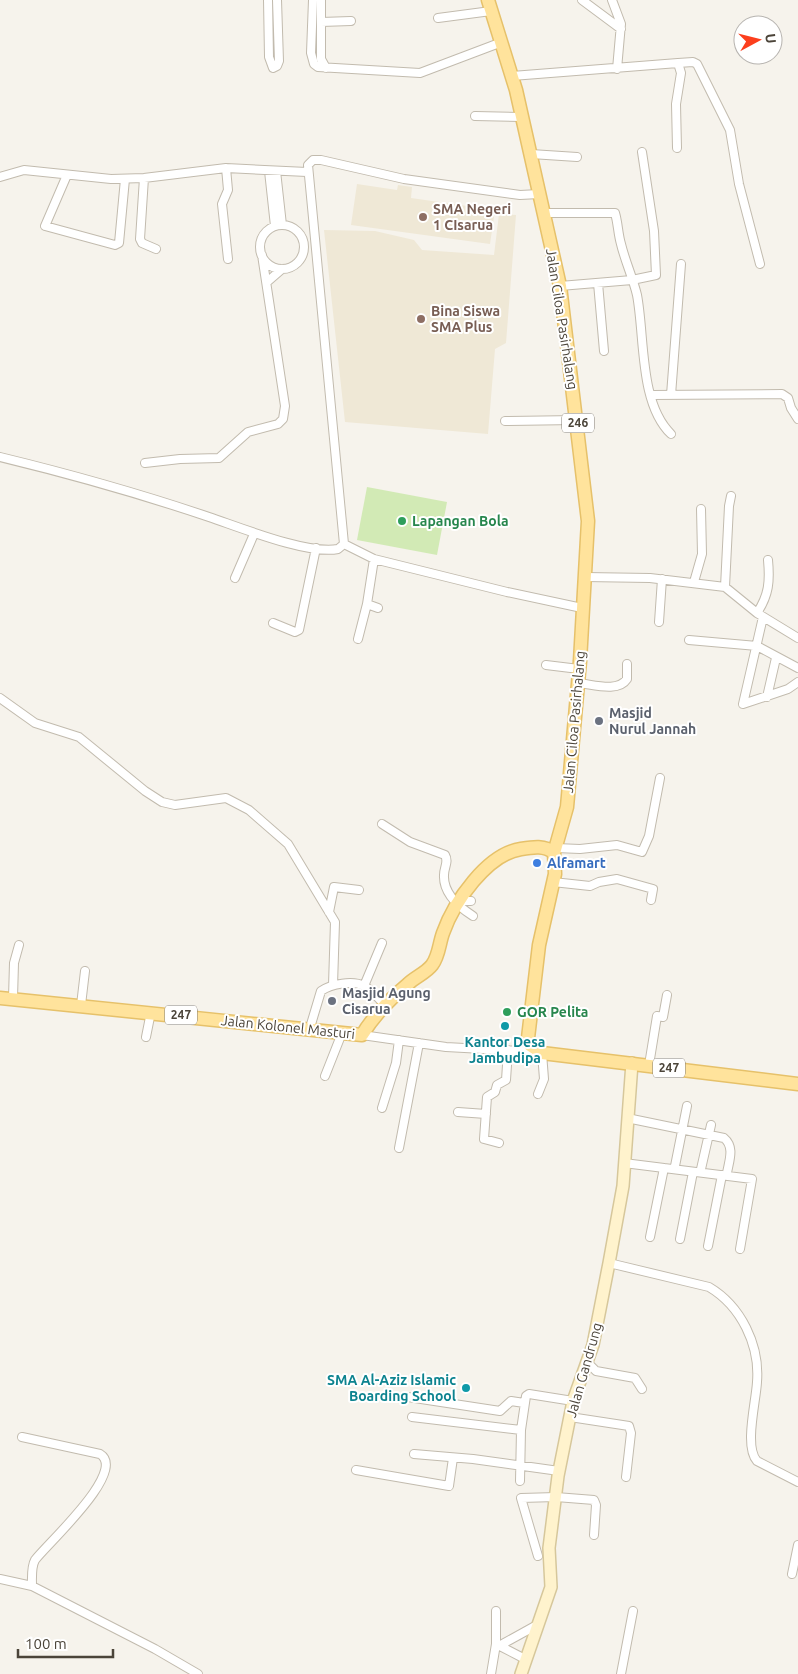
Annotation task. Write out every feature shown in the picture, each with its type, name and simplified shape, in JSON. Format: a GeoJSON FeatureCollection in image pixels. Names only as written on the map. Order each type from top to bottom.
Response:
{"type":"FeatureCollection","features":[{"type":"Feature","properties":{"kind":"main road","name":"Jalan Ciloa Pasirhalang"},"geometry":{"type":"LineString","coordinates":[[490,6],[512,76],[560,286],[588,521],[586,577],[567,807],[555,850]]}},
{"type":"Feature","properties":{"kind":"main road","name":"Jalan Kolonel Masturi"},"geometry":{"type":"LineString","coordinates":[[6,998],[151,1012],[309,1031],[362,1035],[373,1017],[385,1005],[434,963],[443,934],[482,871],[505,854],[517,849],[537,847],[555,850]]}},
{"type":"Feature","properties":{"kind":"main road"},"geometry":{"type":"LineString","coordinates":[[540,1052],[530,1045],[528,1025],[538,945],[553,882],[555,850]]}},
{"type":"Feature","properties":{"kind":"main road","name":"247"},"geometry":{"type":"LineString","coordinates":[[540,1052],[798,1084]]}},
{"type":"Feature","properties":{"kind":"street"},"geometry":{"type":"LineString","coordinates":[[268,0],[269,57],[273,68],[277,66],[279,61],[277,0]]}},
{"type":"Feature","properties":{"kind":"street"},"geometry":{"type":"LineString","coordinates":[[313,0],[311,53],[314,64],[326,68],[420,73],[502,42]]}},
{"type":"Feature","properties":{"kind":"street"},"geometry":{"type":"LineString","coordinates":[[321,0],[321,59],[326,68]]}},
{"type":"Feature","properties":{"kind":"street"},"geometry":{"type":"LineString","coordinates":[[582,0],[621,29]]}},
{"type":"Feature","properties":{"kind":"street"},"geometry":{"type":"LineString","coordinates":[[612,0],[620,15],[621,29],[617,69]]}},
{"type":"Feature","properties":{"kind":"street"},"geometry":{"type":"LineString","coordinates":[[438,18],[490,6]]}},
{"type":"Feature","properties":{"kind":"street"},"geometry":{"type":"LineString","coordinates":[[321,22],[351,21]]}},
{"type":"Feature","properties":{"kind":"street"},"geometry":{"type":"LineString","coordinates":[[512,76],[693,62],[697,64],[728,124],[739,184],[760,264]]}},
{"type":"Feature","properties":{"kind":"street"},"geometry":{"type":"LineString","coordinates":[[677,148],[676,104],[681,73],[678,64]]}},
{"type":"Feature","properties":{"kind":"street"},"geometry":{"type":"LineString","coordinates":[[475,116],[522,117]]}},
{"type":"Feature","properties":{"kind":"street"},"geometry":{"type":"LineString","coordinates":[[560,286],[632,280],[653,276],[657,273],[654,231],[642,152]]}},
{"type":"Feature","properties":{"kind":"street"},"geometry":{"type":"LineString","coordinates":[[531,154],[577,157]]}},
{"type":"Feature","properties":{"kind":"street"},"geometry":{"type":"LineString","coordinates":[[344,544],[307,172],[309,162],[321,160],[404,179],[446,186],[520,195],[539,194]]}},
{"type":"Feature","properties":{"kind":"street"},"geometry":{"type":"LineString","coordinates":[[0,177],[24,170],[125,179],[226,168],[307,172]]}},
{"type":"Feature","properties":{"kind":"street"},"geometry":{"type":"LineString","coordinates":[[226,168],[228,190],[222,204],[228,259]]}},
{"type":"Feature","properties":{"kind":"street"},"geometry":{"type":"LineString","coordinates":[[273,171],[279,226]]}},
{"type":"Feature","properties":{"kind":"street"},"geometry":{"type":"LineString","coordinates":[[68,175],[45,226],[58,232],[115,245],[119,241],[125,179]]}},
{"type":"Feature","properties":{"kind":"street"},"geometry":{"type":"LineString","coordinates":[[144,178],[140,239],[142,243],[156,250]]}},
{"type":"Feature","properties":{"kind":"street"},"geometry":{"type":"LineString","coordinates":[[544,213],[615,213],[621,244],[632,280],[644,343],[646,377],[662,426],[671,434]]}},
{"type":"Feature","properties":{"kind":"street"},"geometry":{"type":"LineString","coordinates":[[145,464],[180,459],[219,458],[248,432],[278,424],[283,419],[285,406],[260,246],[262,238],[268,231],[279,226],[290,226],[298,231],[304,247],[298,262],[282,269],[267,282]]}},
{"type":"Feature","properties":{"kind":"street"},"geometry":{"type":"LineString","coordinates":[[262,255],[270,265],[282,269]]}},
{"type":"Feature","properties":{"kind":"street"},"geometry":{"type":"LineString","coordinates":[[671,395],[681,264]]}},
{"type":"Feature","properties":{"kind":"street"},"geometry":{"type":"LineString","coordinates":[[598,283],[604,351]]}},
{"type":"Feature","properties":{"kind":"street"},"geometry":{"type":"LineString","coordinates":[[652,395],[782,394],[788,398],[791,408],[798,419]]}},
{"type":"Feature","properties":{"kind":"street"},"geometry":{"type":"LineString","coordinates":[[505,421],[577,420]]}},
{"type":"Feature","properties":{"kind":"street"},"geometry":{"type":"LineString","coordinates":[[0,457],[191,512],[254,534],[316,548],[334,550],[344,544]]}},
{"type":"Feature","properties":{"kind":"street"},"geometry":{"type":"LineString","coordinates":[[725,587],[731,496]]}},
{"type":"Feature","properties":{"kind":"street"},"geometry":{"type":"LineString","coordinates":[[694,582],[702,554],[701,509]]}},
{"type":"Feature","properties":{"kind":"street"},"geometry":{"type":"LineString","coordinates":[[235,578],[254,534]]}},
{"type":"Feature","properties":{"kind":"street"},"geometry":{"type":"LineString","coordinates":[[344,544],[374,559],[507,592],[582,608]]}},
{"type":"Feature","properties":{"kind":"street"},"geometry":{"type":"LineString","coordinates":[[273,623],[295,632],[299,630],[316,548]]}},
{"type":"Feature","properties":{"kind":"street"},"geometry":{"type":"LineString","coordinates":[[358,639],[367,604],[374,559]]}},
{"type":"Feature","properties":{"kind":"street"},"geometry":{"type":"LineString","coordinates":[[768,560],[770,580],[768,594],[760,615],[757,646],[744,704],[767,697],[794,686],[798,682]]}},
{"type":"Feature","properties":{"kind":"street"},"geometry":{"type":"LineString","coordinates":[[586,577],[662,579],[725,587],[760,615],[798,638]]}},
{"type":"Feature","properties":{"kind":"street"},"geometry":{"type":"LineString","coordinates":[[659,622],[662,579]]}},
{"type":"Feature","properties":{"kind":"street"},"geometry":{"type":"LineString","coordinates":[[367,604],[378,608]]}},
{"type":"Feature","properties":{"kind":"street"},"geometry":{"type":"LineString","coordinates":[[689,640],[757,646],[776,658],[798,668]]}},
{"type":"Feature","properties":{"kind":"street"},"geometry":{"type":"LineString","coordinates":[[767,697],[776,658]]}},
{"type":"Feature","properties":{"kind":"street"},"geometry":{"type":"LineString","coordinates":[[578,683],[615,687],[622,685],[627,679],[627,664]]}},
{"type":"Feature","properties":{"kind":"street"},"geometry":{"type":"LineString","coordinates":[[546,665],[579,669]]}},
{"type":"Feature","properties":{"kind":"street"},"geometry":{"type":"LineString","coordinates":[[0,698],[35,723],[79,737],[145,791],[162,802],[175,805],[226,798],[249,810],[288,844],[329,912],[336,927],[333,986]]}},
{"type":"Feature","properties":{"kind":"street"},"geometry":{"type":"LineString","coordinates":[[555,850],[617,845],[642,852],[649,836],[660,778]]}},
{"type":"Feature","properties":{"kind":"street"},"geometry":{"type":"LineString","coordinates":[[382,824],[410,842],[445,855],[448,861],[444,876],[446,888],[463,902],[473,916]]}},
{"type":"Feature","properties":{"kind":"street"},"geometry":{"type":"LineString","coordinates":[[553,882],[590,886],[611,879],[624,880],[653,889],[651,900]]}},
{"type":"Feature","properties":{"kind":"street"},"geometry":{"type":"LineString","coordinates":[[329,912],[334,887],[359,890]]}},
{"type":"Feature","properties":{"kind":"street"},"geometry":{"type":"LineString","coordinates":[[364,986],[382,943]]}},
{"type":"Feature","properties":{"kind":"street"},"geometry":{"type":"LineString","coordinates":[[6,998],[19,945]]}},
{"type":"Feature","properties":{"kind":"street"},"geometry":{"type":"LineString","coordinates":[[81,1005],[85,971]]}},
{"type":"Feature","properties":{"kind":"street"},"geometry":{"type":"LineString","coordinates":[[309,1031],[321,991],[333,986],[352,983],[364,986],[385,1005]]}},
{"type":"Feature","properties":{"kind":"street"},"geometry":{"type":"LineString","coordinates":[[649,1065],[658,1016],[663,1017],[667,995]]}},
{"type":"Feature","properties":{"kind":"street"},"geometry":{"type":"LineString","coordinates":[[146,1037],[151,1012]]}},
{"type":"Feature","properties":{"kind":"street"},"geometry":{"type":"LineString","coordinates":[[325,1076],[342,1033]]}},
{"type":"Feature","properties":{"kind":"street"},"geometry":{"type":"LineString","coordinates":[[362,1035],[446,1047],[540,1052],[544,1079],[538,1094]]}},
{"type":"Feature","properties":{"kind":"street"},"geometry":{"type":"LineString","coordinates":[[382,1108],[396,1063],[399,1040]]}},
{"type":"Feature","properties":{"kind":"street"},"geometry":{"type":"LineString","coordinates":[[399,1148],[419,1043]]}},
{"type":"Feature","properties":{"kind":"street"},"geometry":{"type":"LineString","coordinates":[[499,1143],[484,1139],[486,1114],[488,1095],[495,1092],[497,1085],[506,1080],[508,1050]]}},
{"type":"Feature","properties":{"kind":"street","name":"Jalan Gandrung"},"geometry":{"type":"LineString","coordinates":[[521,1674],[551,1587],[550,1548],[559,1471],[573,1401],[593,1345],[623,1186],[632,1062]]}},
{"type":"Feature","properties":{"kind":"street"},"geometry":{"type":"LineString","coordinates":[[675,1166],[687,1106]]}},
{"type":"Feature","properties":{"kind":"street"},"geometry":{"type":"LineString","coordinates":[[458,1112],[486,1114]]}},
{"type":"Feature","properties":{"kind":"street"},"geometry":{"type":"LineString","coordinates":[[627,1118],[724,1138],[730,1144],[708,1246]]}},
{"type":"Feature","properties":{"kind":"street"},"geometry":{"type":"LineString","coordinates":[[680,1239],[697,1170],[709,1135],[710,1125]]}},
{"type":"Feature","properties":{"kind":"street"},"geometry":{"type":"LineString","coordinates":[[624,1163],[697,1170],[752,1179],[740,1249]]}},
{"type":"Feature","properties":{"kind":"street"},"geometry":{"type":"LineString","coordinates":[[650,1236],[664,1168]]}},
{"type":"Feature","properties":{"kind":"street"},"geometry":{"type":"LineString","coordinates":[[609,1263],[709,1287],[717,1291],[744,1320],[754,1352],[758,1380],[751,1444],[752,1456],[757,1461],[798,1482]]}},
{"type":"Feature","properties":{"kind":"street"},"geometry":{"type":"LineString","coordinates":[[586,1361],[596,1371],[635,1378],[642,1389]]}},
{"type":"Feature","properties":{"kind":"street"},"geometry":{"type":"LineString","coordinates":[[520,1481],[521,1430],[524,1402],[529,1394],[573,1401]]}},
{"type":"Feature","properties":{"kind":"street"},"geometry":{"type":"LineString","coordinates":[[408,1397],[500,1411],[511,1401],[524,1402]]}},
{"type":"Feature","properties":{"kind":"street"},"geometry":{"type":"LineString","coordinates":[[412,1417],[521,1430]]}},
{"type":"Feature","properties":{"kind":"street"},"geometry":{"type":"LineString","coordinates":[[570,1417],[629,1426],[631,1432],[626,1476]]}},
{"type":"Feature","properties":{"kind":"street"},"geometry":{"type":"LineString","coordinates":[[22,1437],[100,1454],[105,1458],[106,1464],[96,1492],[35,1560],[32,1586]]}},
{"type":"Feature","properties":{"kind":"street"},"geometry":{"type":"LineString","coordinates":[[414,1454],[559,1471]]}},
{"type":"Feature","properties":{"kind":"street"},"geometry":{"type":"LineString","coordinates":[[356,1470],[449,1486],[453,1458]]}},
{"type":"Feature","properties":{"kind":"street"},"geometry":{"type":"LineString","coordinates":[[538,1556],[521,1498],[556,1497],[594,1500],[596,1505],[594,1535]]}},
{"type":"Feature","properties":{"kind":"street"},"geometry":{"type":"LineString","coordinates":[[792,1574],[798,1545]]}},
{"type":"Feature","properties":{"kind":"street"},"geometry":{"type":"LineString","coordinates":[[0,1579],[32,1586],[155,1649],[198,1674]]}},
{"type":"Feature","properties":{"kind":"street"},"geometry":{"type":"LineString","coordinates":[[491,1674],[498,1645],[496,1611]]}},
{"type":"Feature","properties":{"kind":"street"},"geometry":{"type":"LineString","coordinates":[[621,1674],[633,1611]]}},
{"type":"Feature","properties":{"kind":"street"},"geometry":{"type":"LineString","coordinates":[[498,1645],[537,1625]]}},
{"type":"Feature","properties":{"kind":"street"},"geometry":{"type":"LineString","coordinates":[[498,1645],[525,1659]]}},
{"type":"Feature","properties":{"kind":"shaded area","name":"SMA Negeri 1 CIsarua"},"geometry":{"type":"Polygon","coordinates":[[[357,184],[397,190],[398,185],[412,187],[411,198],[495,210],[490,244],[351,225],[357,184]]]}},
{"type":"Feature","properties":{"kind":"shaded area","name":"Bina Siswa SMA Plus"},"geometry":{"type":"Polygon","coordinates":[[[499,214],[516,215],[506,343],[495,349],[488,434],[345,422],[324,230],[375,231],[414,240],[422,250],[494,255],[499,214]]]}},
{"type":"Feature","properties":{"kind":"green space","name":"Lapangan Bola"},"geometry":{"type":"Polygon","coordinates":[[[367,487],[447,502],[437,555],[357,540],[367,487]]]}},
{"type":"Feature","properties":{"kind":"place","name":"SMA Negeri 1 CIsarua"},"geometry":{"type":"Point","coordinates":[423,217]}},
{"type":"Feature","properties":{"kind":"place","name":"Bina Siswa SMA Plus"},"geometry":{"type":"Point","coordinates":[421,319]}},
{"type":"Feature","properties":{"kind":"place","name":"Lapangan Bola"},"geometry":{"type":"Point","coordinates":[402,521]}},
{"type":"Feature","properties":{"kind":"place","name":"Masjid Nurul Jannah"},"geometry":{"type":"Point","coordinates":[599,721]}},
{"type":"Feature","properties":{"kind":"place","name":"Alfamart"},"geometry":{"type":"Point","coordinates":[537,863]}},
{"type":"Feature","properties":{"kind":"place","name":"Masjid Agung Cisarua"},"geometry":{"type":"Point","coordinates":[332,1001]}},
{"type":"Feature","properties":{"kind":"place","name":"GOR Pelita"},"geometry":{"type":"Point","coordinates":[507,1012]}},
{"type":"Feature","properties":{"kind":"place","name":"Kantor Desa Jambudipa"},"geometry":{"type":"Point","coordinates":[505,1026]}},
{"type":"Feature","properties":{"kind":"place","name":"SMA Al-Aziz Islamic Boarding School"},"geometry":{"type":"Point","coordinates":[466,1388]}}]}
